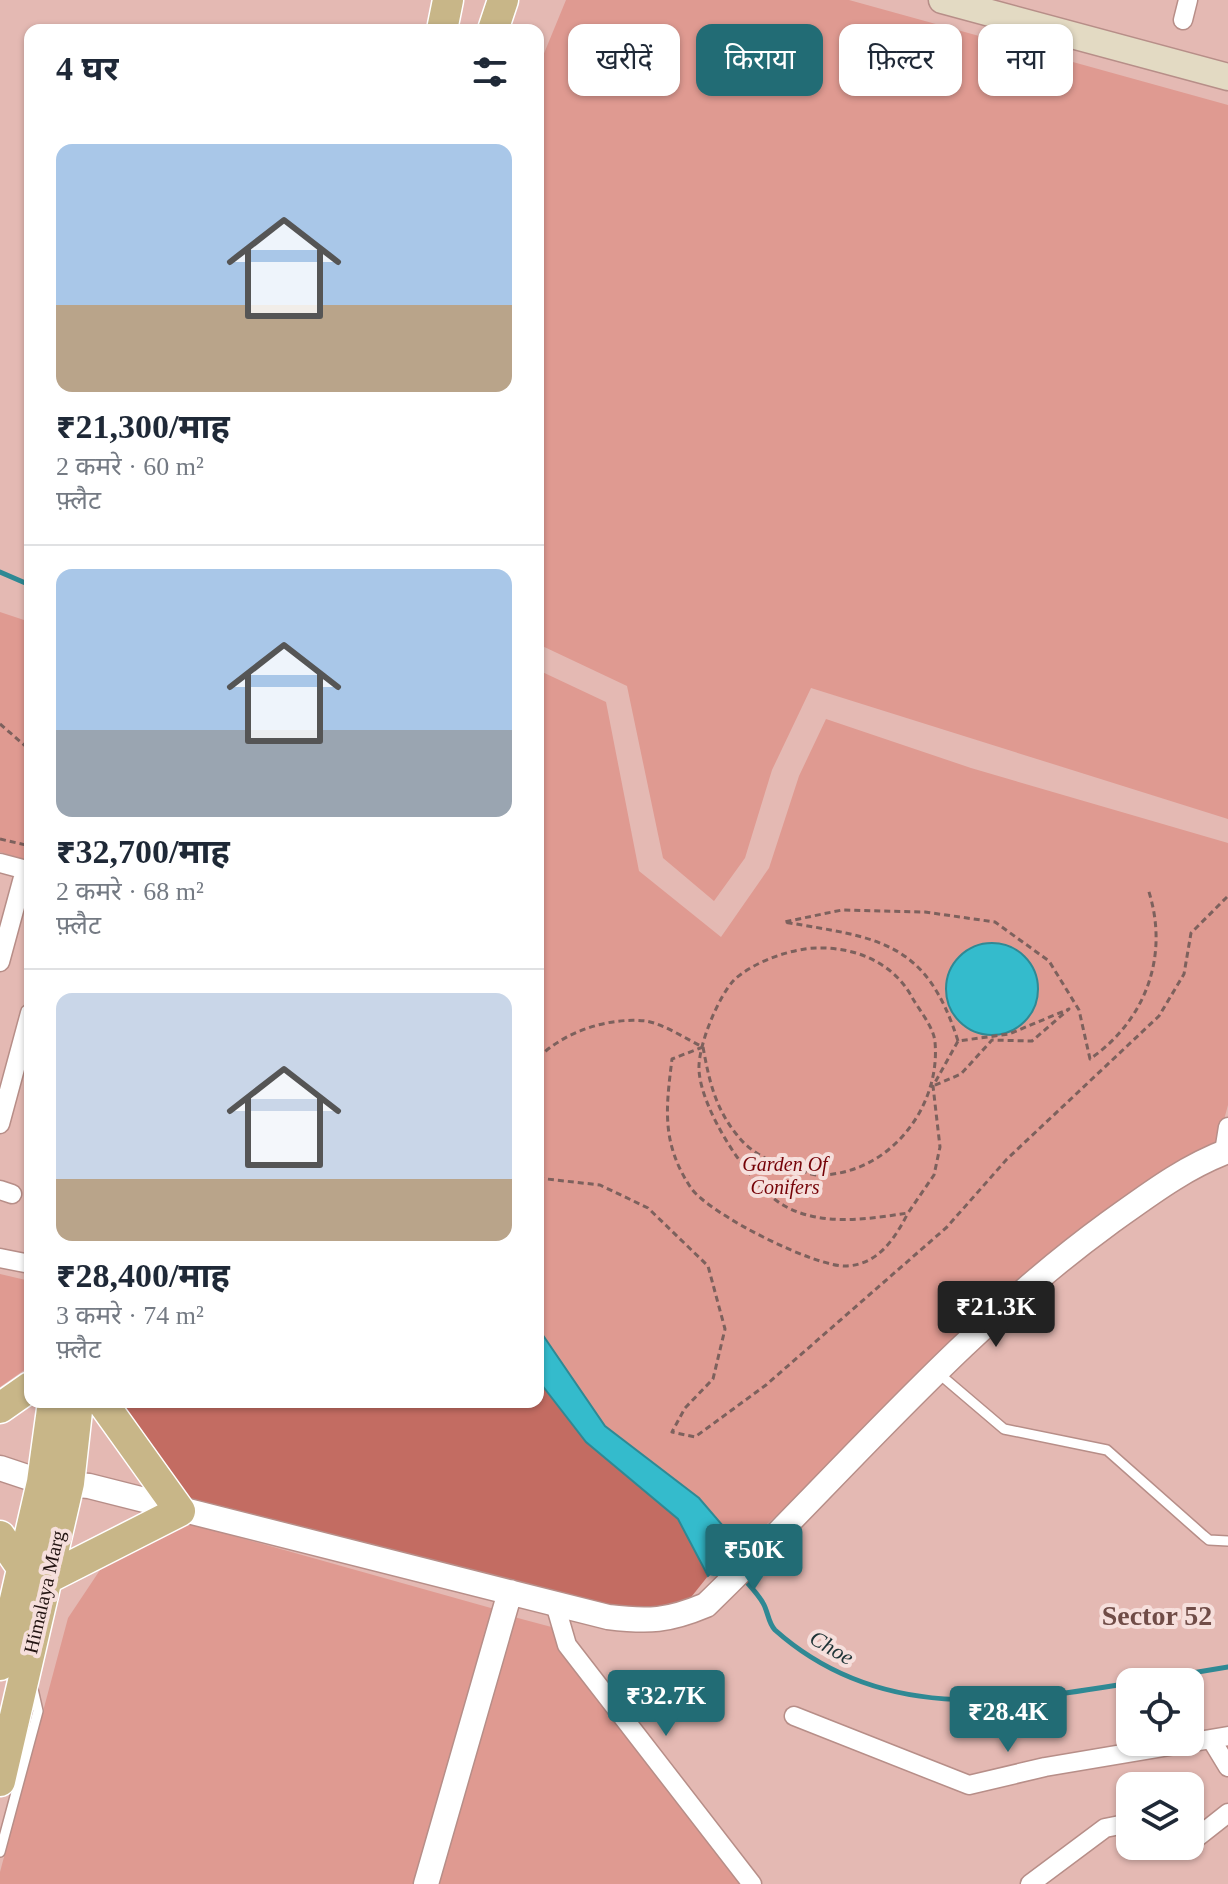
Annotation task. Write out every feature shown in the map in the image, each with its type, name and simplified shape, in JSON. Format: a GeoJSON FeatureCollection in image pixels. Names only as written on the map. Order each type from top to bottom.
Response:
{"type":"FeatureCollection","features":[{"type":"Feature","properties":{"kind":"main road"},"geometry":{"type":"LineString","coordinates":[[443,24],[448,0]]}},
{"type":"Feature","properties":{"kind":"main road"},"geometry":{"type":"LineString","coordinates":[[495,24],[503,0]]}},
{"type":"Feature","properties":{"kind":"main road"},"geometry":{"type":"LineString","coordinates":[[942,0],[1228,77]]}},
{"type":"Feature","properties":{"kind":"main road"},"geometry":{"type":"LineString","coordinates":[[1005,0],[1228,60]]}},
{"type":"Feature","properties":{"kind":"main road"},"geometry":{"type":"LineString","coordinates":[[0,1408],[24,1391]]}},
{"type":"Feature","properties":{"kind":"main road","name":"Himalaya Marg"},"geometry":{"type":"LineString","coordinates":[[53,1408],[55,1483]]}},
{"type":"Feature","properties":{"kind":"main road","name":"Himalaya Marg"},"geometry":{"type":"LineString","coordinates":[[0,1781],[14,1665],[55,1483],[76,1408]]}},
{"type":"Feature","properties":{"kind":"main road"},"geometry":{"type":"LineString","coordinates":[[0,1536],[35,1573],[180,1511],[106,1408]]}},
{"type":"Feature","properties":{"kind":"street"},"geometry":{"type":"LineString","coordinates":[[1183,20],[1188,0]]}},
{"type":"Feature","properties":{"kind":"street"},"geometry":{"type":"LineString","coordinates":[[0,863],[24,869]]}},
{"type":"Feature","properties":{"kind":"street"},"geometry":{"type":"LineString","coordinates":[[0,962],[6,918],[24,879]]}},
{"type":"Feature","properties":{"kind":"street"},"geometry":{"type":"LineString","coordinates":[[0,1124],[24,1035]]}},
{"type":"Feature","properties":{"kind":"street"},"geometry":{"type":"LineString","coordinates":[[0,1468],[608,1617],[648,1622],[676,1617],[706,1605],[937,1372],[1067,1254],[1162,1183],[1226,1152],[1228,1127]]}},
{"type":"Feature","properties":{"kind":"street"},"geometry":{"type":"LineString","coordinates":[[0,1258],[24,1263]]}},
{"type":"Feature","properties":{"kind":"street"},"geometry":{"type":"LineString","coordinates":[[426,1884],[510,1592]]}},
{"type":"Feature","properties":{"kind":"street"},"geometry":{"type":"LineString","coordinates":[[555,1604],[567,1645],[752,1884]]}},
{"type":"Feature","properties":{"kind":"street"},"geometry":{"type":"LineString","coordinates":[[794,1716],[969,1785],[1045,1767],[1219,1738],[1228,1767]]}},
{"type":"Feature","properties":{"kind":"street"},"geometry":{"type":"LineString","coordinates":[[1204,1830],[1228,1813]]}},
{"type":"Feature","properties":{"kind":"street"},"geometry":{"type":"LineString","coordinates":[[1030,1884],[1105,1828],[1116,1826]]}},
{"type":"Feature","properties":{"kind":"lane"},"geometry":{"type":"LineString","coordinates":[[937,1372],[1004,1429],[1107,1450],[1209,1540],[1228,1541]]}},
{"type":"Feature","properties":{"kind":"lane"},"geometry":{"type":"LineString","coordinates":[[0,1852],[38,1711],[14,1665]]}},
{"type":"Feature","properties":{"kind":"path"},"geometry":{"type":"LineString","coordinates":[[0,724],[24,745]]}},
{"type":"Feature","properties":{"kind":"path"},"geometry":{"type":"LineString","coordinates":[[0,839],[24,845]]}},
{"type":"Feature","properties":{"kind":"path"},"geometry":{"type":"LineString","coordinates":[[958,1041],[931,978],[899,950],[861,935],[784,922],[842,910],[925,912],[995,922],[1049,961],[1079,1010],[1090,1059],[1115,1041],[1143,1003],[1155,951],[1155,911],[1148,889]]}},
{"type":"Feature","properties":{"kind":"path"},"geometry":{"type":"LineString","coordinates":[[544,1179],[600,1185],[648,1208],[708,1266],[725,1329],[713,1379],[685,1408],[672,1432],[695,1437],[766,1385],[947,1227],[1007,1159],[1159,1016],[1184,974],[1191,933],[1228,896]]}},
{"type":"Feature","properties":{"kind":"path"},"geometry":{"type":"LineString","coordinates":[[703,1047],[672,1059],[665,1120],[692,1189],[728,1220],[808,1256],[846,1267],[874,1258],[893,1241],[934,1175],[940,1147],[933,1086],[935,1039],[903,979],[866,955],[817,948],[772,958],[734,980],[712,1017],[699,1070],[722,1134],[744,1166],[782,1205],[810,1216],[858,1220],[908,1213]]}},
{"type":"Feature","properties":{"kind":"path"},"geometry":{"type":"LineString","coordinates":[[933,1086],[961,1074],[992,1040],[1032,1041],[1069,1009],[1009,1034],[958,1041]]}},
{"type":"Feature","properties":{"kind":"path"},"geometry":{"type":"LineString","coordinates":[[544,1052],[600,1022],[648,1021],[703,1047]]}},
{"type":"Feature","properties":{"kind":"path"},"geometry":{"type":"LineString","coordinates":[[703,1047],[710,1090],[739,1138],[770,1162],[816,1175],[852,1168],[890,1150],[915,1122],[958,1041]]}},
{"type":"Feature","properties":{"kind":"green space"},"geometry":{"type":"Polygon","coordinates":[[[566,0],[849,0],[936,24],[839,24],[839,96],[962,96],[962,31],[978,36],[978,96],[1073,96],[1073,62],[1228,105],[1228,819],[811,688],[772,770],[745,858],[714,901],[663,858],[627,686],[544,647],[544,53],[566,0]]]}},
{"type":"Feature","properties":{"kind":"green space"},"geometry":{"type":"Polygon","coordinates":[[[0,612],[24,620],[24,859],[0,852],[0,612]]]}},
{"type":"Feature","properties":{"kind":"green space","name":"Garden Of Conifers"},"geometry":{"type":"Polygon","coordinates":[[[544,673],[606,702],[639,871],[721,937],[769,868],[799,776],[826,719],[971,768],[1228,843],[1228,1105],[1215,1153],[938,1373],[741,1547],[699,1498],[605,1426],[544,1337],[544,673]]]}},
{"type":"Feature","properties":{"kind":"green space"},"geometry":{"type":"Polygon","coordinates":[[[0,1274],[24,1280],[24,1370],[0,1387],[0,1274]]]}},
{"type":"Feature","properties":{"kind":"green space"},"geometry":{"type":"Polygon","coordinates":[[[184,1522],[498,1610],[423,1884],[0,1884],[0,1872],[68,1618],[104,1564],[184,1522]]]}},
{"type":"Feature","properties":{"kind":"green space"},"geometry":{"type":"Polygon","coordinates":[[[514,1617],[559,1629],[752,1884],[433,1884],[514,1617]]]}},
{"type":"Feature","properties":{"kind":"shaded area"},"geometry":{"type":"Polygon","coordinates":[[[544,1388],[586,1442],[678,1519],[708,1576],[688,1601],[672,1609],[608,1607],[182,1501],[120,1408],[544,1408],[544,1388]]]}},
{"type":"Feature","properties":{"kind":"water"},"geometry":{"type":"Polygon","coordinates":[[[992,943],[1009,947],[1024,957],[1034,972],[1038,989],[1034,1006],[1024,1021],[1009,1031],[992,1035],[975,1031],[960,1021],[950,1006],[946,989],[950,972],[960,957],[975,947],[992,943]]]}},
{"type":"Feature","properties":{"kind":"water"},"geometry":{"type":"Polygon","coordinates":[[[544,1337],[605,1426],[699,1498],[741,1547],[708,1576],[678,1519],[586,1442],[544,1388],[544,1337]]]}},
{"type":"Feature","properties":{"kind":"waterway","name":"Choe"},"geometry":{"type":"LineString","coordinates":[[0,572],[24,582]]}},
{"type":"Feature","properties":{"kind":"waterway","name":"Choe"},"geometry":{"type":"LineString","coordinates":[[744,1579],[765,1606],[775,1630],[815,1660],[856,1680],[900,1693],[944,1699],[990,1700],[1116,1685]]}},
{"type":"Feature","properties":{"kind":"waterway","name":"Choe"},"geometry":{"type":"LineString","coordinates":[[1204,1671],[1228,1667]]}},
{"type":"Feature","properties":{"kind":"district","name":"Sector 52"},"geometry":{"type":"Point","coordinates":[1157,1615]}}]}
